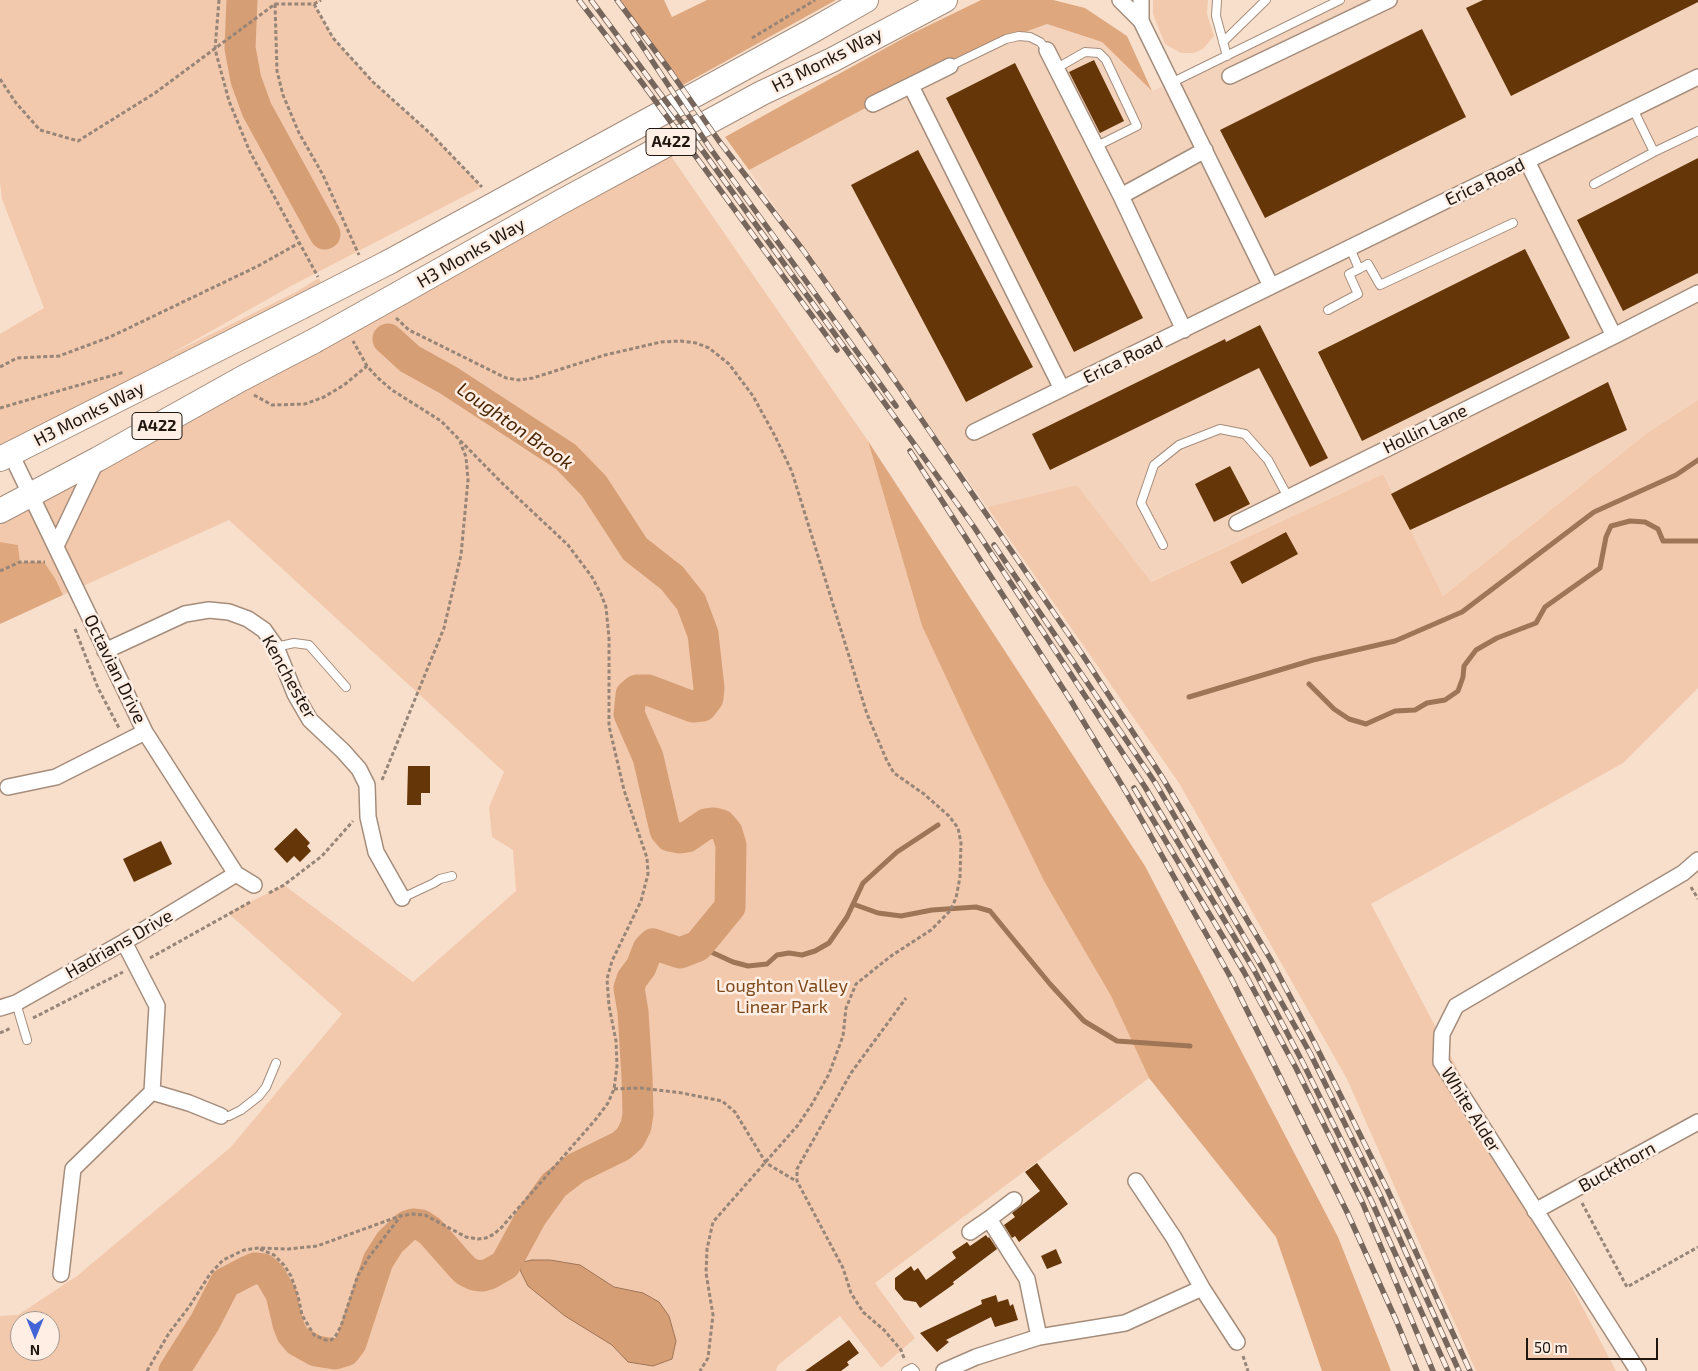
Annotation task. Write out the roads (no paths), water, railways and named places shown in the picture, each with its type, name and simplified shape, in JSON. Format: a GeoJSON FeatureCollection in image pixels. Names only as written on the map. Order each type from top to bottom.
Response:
{"type":"FeatureCollection","features":[{"type":"Feature","properties":{"kind":"main road","name":"H3 Monks Way"},"geometry":{"type":"LineString","coordinates":[[5,456],[389,262],[866,0]]}},
{"type":"Feature","properties":{"kind":"main road","name":"H3 Monks Way"},"geometry":{"type":"LineString","coordinates":[[0,511],[241,379],[314,341],[396,303],[559,203],[729,111],[832,60],[945,0]]}},
{"type":"Feature","properties":{"kind":"street"},"geometry":{"type":"LineString","coordinates":[[1120,0],[1141,21],[1272,286]]}},
{"type":"Feature","properties":{"kind":"street"},"geometry":{"type":"LineString","coordinates":[[1141,0],[1141,21]]}},
{"type":"Feature","properties":{"kind":"street"},"geometry":{"type":"LineString","coordinates":[[1230,76],[1389,0]]}},
{"type":"Feature","properties":{"kind":"street"},"geometry":{"type":"LineString","coordinates":[[1047,50],[1121,196],[1184,330]]}},
{"type":"Feature","properties":{"kind":"street"},"geometry":{"type":"LineString","coordinates":[[873,104],[950,66]]}},
{"type":"Feature","properties":{"kind":"street","name":"Erica Road"},"geometry":{"type":"LineString","coordinates":[[974,432],[1698,77]]}},
{"type":"Feature","properties":{"kind":"street"},"geometry":{"type":"LineString","coordinates":[[911,86],[1062,389]]}},
{"type":"Feature","properties":{"kind":"street"},"geometry":{"type":"LineString","coordinates":[[1121,196],[1205,150]]}},
{"type":"Feature","properties":{"kind":"street"},"geometry":{"type":"LineString","coordinates":[[1527,161],[1614,336]]}},
{"type":"Feature","properties":{"kind":"street","name":"Hollin Lane"},"geometry":{"type":"LineString","coordinates":[[1237,523],[1698,293]]}},
{"type":"Feature","properties":{"kind":"street","name":"Octavian Drive"},"geometry":{"type":"LineString","coordinates":[[5,456],[31,495],[145,732],[236,874]]}},
{"type":"Feature","properties":{"kind":"street"},"geometry":{"type":"LineString","coordinates":[[56,546],[98,459]]}},
{"type":"Feature","properties":{"kind":"street","name":"Kenchester"},"geometry":{"type":"LineString","coordinates":[[105,651],[186,614],[209,610],[229,612],[248,619],[264,630],[276,647],[295,694],[310,720],[359,769],[367,785],[367,804],[376,852],[402,898]]}},
{"type":"Feature","properties":{"kind":"street"},"geometry":{"type":"LineString","coordinates":[[8,788],[56,777],[145,732]]}},
{"type":"Feature","properties":{"kind":"street","name":"White Alder"},"geometry":{"type":"LineString","coordinates":[[1638,1371],[1441,1062],[1442,1034],[1456,1006],[1683,873],[1698,860]]}},
{"type":"Feature","properties":{"kind":"street"},"geometry":{"type":"LineString","coordinates":[[236,874],[258,891]]}},
{"type":"Feature","properties":{"kind":"street","name":"Hadrians Drive"},"geometry":{"type":"LineString","coordinates":[[0,1008],[16,1003],[124,942],[236,874]]}},
{"type":"Feature","properties":{"kind":"street"},"geometry":{"type":"LineString","coordinates":[[61,1274],[73,1169],[152,1092],[157,1006],[124,942]]}},
{"type":"Feature","properties":{"kind":"street"},"geometry":{"type":"LineString","coordinates":[[152,1092],[189,1103],[221,1116]]}},
{"type":"Feature","properties":{"kind":"street","name":"Buckthorn"},"geometry":{"type":"LineString","coordinates":[[1535,1211],[1698,1122]]}},
{"type":"Feature","properties":{"kind":"street"},"geometry":{"type":"LineString","coordinates":[[1136,1181],[1174,1238],[1202,1288],[1237,1342]]}},
{"type":"Feature","properties":{"kind":"street"},"geometry":{"type":"LineString","coordinates":[[970,1232],[1014,1200]]}},
{"type":"Feature","properties":{"kind":"street"},"geometry":{"type":"LineString","coordinates":[[989,1220],[1027,1279],[1040,1337]]}},
{"type":"Feature","properties":{"kind":"street"},"geometry":{"type":"LineString","coordinates":[[944,1371],[976,1357],[1040,1337],[1125,1323],[1202,1288]]}},
{"type":"Feature","properties":{"kind":"lane"},"geometry":{"type":"LineString","coordinates":[[1217,0],[1216,16],[1227,56]]}},
{"type":"Feature","properties":{"kind":"lane"},"geometry":{"type":"LineString","coordinates":[[1223,42],[1266,0]]}},
{"type":"Feature","properties":{"kind":"lane"},"geometry":{"type":"LineString","coordinates":[[1171,83],[1340,0]]}},
{"type":"Feature","properties":{"kind":"lane"},"geometry":{"type":"LineString","coordinates":[[950,66],[1006,39],[1019,36],[1030,37],[1040,42],[1047,50]]}},
{"type":"Feature","properties":{"kind":"lane"},"geometry":{"type":"LineString","coordinates":[[1057,68],[1086,52],[1099,52],[1106,60],[1137,126],[1095,147]]}},
{"type":"Feature","properties":{"kind":"lane"},"geometry":{"type":"LineString","coordinates":[[1633,109],[1654,152]]}},
{"type":"Feature","properties":{"kind":"lane"},"geometry":{"type":"LineString","coordinates":[[1594,184],[1698,131]]}},
{"type":"Feature","properties":{"kind":"lane"},"geometry":{"type":"LineString","coordinates":[[1328,310],[1358,294],[1349,274],[1368,264],[1380,285],[1514,223]]}},
{"type":"Feature","properties":{"kind":"lane"},"geometry":{"type":"LineString","coordinates":[[1350,248],[1359,269]]}},
{"type":"Feature","properties":{"kind":"lane"},"geometry":{"type":"LineString","coordinates":[[1163,545],[1141,502],[1154,464],[1179,445],[1220,429],[1245,434],[1268,460],[1288,497]]}},
{"type":"Feature","properties":{"kind":"lane"},"geometry":{"type":"LineString","coordinates":[[276,647],[294,643],[309,645],[346,687]]}},
{"type":"Feature","properties":{"kind":"lane"},"geometry":{"type":"LineString","coordinates":[[402,898],[440,879],[452,876]]}},
{"type":"Feature","properties":{"kind":"lane"},"geometry":{"type":"LineString","coordinates":[[16,1003],[27,1040]]}},
{"type":"Feature","properties":{"kind":"lane"},"geometry":{"type":"LineString","coordinates":[[221,1116],[230,1116],[259,1096],[266,1087],[276,1063]]}},
{"type":"Feature","properties":{"kind":"lane"},"geometry":{"type":"LineString","coordinates":[[906,1371],[912,1368],[915,1371]]}},
{"type":"Feature","properties":{"kind":"waterway","name":"Loughton Brook"},"geometry":{"type":"LineString","coordinates":[[242,0],[240,48],[246,80],[257,110],[325,234]]}},
{"type":"Feature","properties":{"kind":"waterway","name":"Loughton Brook"},"geometry":{"type":"LineString","coordinates":[[174,1371],[205,1322],[225,1283],[255,1268],[263,1269],[270,1275],[281,1294],[292,1334],[298,1341],[316,1351],[335,1354],[345,1351],[351,1343],[378,1261],[390,1242],[407,1226],[413,1224],[421,1225],[430,1231],[461,1266],[474,1275],[482,1276],[489,1274],[505,1265],[531,1217],[554,1185],[576,1168],[621,1146],[630,1138],[636,1126],[638,1114],[637,1077],[633,1012],[629,988],[632,979],[641,967],[648,949],[653,944],[680,953],[698,946],[730,907],[731,845],[727,832],[721,825],[714,823],[706,824],[687,837],[670,836],[665,830],[648,757],[629,714],[631,695],[637,690],[648,690],[693,707],[702,706],[708,698],[709,688],[703,634],[691,602],[672,578],[635,549],[594,486],[566,457],[448,380],[410,359],[388,339]]}},
{"type":"Feature","properties":{"kind":"waterway"},"geometry":{"type":"LineString","coordinates":[[1189,697],[1313,660],[1395,641],[1462,612],[1594,512],[1676,475],[1698,460]]}},
{"type":"Feature","properties":{"kind":"waterway"},"geometry":{"type":"LineString","coordinates":[[1309,684],[1334,709],[1349,719],[1366,724],[1395,711],[1415,710],[1427,703],[1445,700],[1458,691],[1463,677],[1464,666],[1476,650],[1497,638],[1536,623],[1545,607],[1600,568],[1606,537],[1611,526],[1630,521],[1645,522],[1658,529],[1663,541],[1698,541]]}},
{"type":"Feature","properties":{"kind":"waterway"},"geometry":{"type":"LineString","coordinates":[[698,946],[733,962],[748,966],[767,964],[777,955],[789,953],[802,955],[815,951],[829,943],[847,917],[863,883],[897,852],[938,825]]}},
{"type":"Feature","properties":{"kind":"waterway"},"geometry":{"type":"LineString","coordinates":[[853,904],[878,913],[901,916],[932,910],[976,907],[990,911],[1050,984],[1084,1021],[1117,1041],[1190,1046]]}},
{"type":"Feature","properties":{"kind":"railway"},"geometry":{"type":"LineString","coordinates":[[579,0],[643,84],[837,350]]}},
{"type":"Feature","properties":{"kind":"railway"},"geometry":{"type":"LineString","coordinates":[[591,0],[705,154],[974,527],[1145,787],[1254,970],[1302,1061],[1371,1200],[1448,1371]]}},
{"type":"Feature","properties":{"kind":"railway"},"geometry":{"type":"LineString","coordinates":[[617,0],[719,141],[803,250],[896,382],[1082,654],[1162,777],[1271,960],[1315,1044],[1388,1191],[1470,1371]]}},
{"type":"Feature","properties":{"kind":"railway"},"geometry":{"type":"LineString","coordinates":[[633,32],[710,148],[896,406]]}},
{"type":"Feature","properties":{"kind":"railway"},"geometry":{"type":"LineString","coordinates":[[910,451],[1071,701],[1126,792],[1231,978],[1347,1212],[1417,1371]]}},
{"type":"Feature","properties":{"kind":"railway"},"geometry":{"type":"LineString","coordinates":[[994,545],[1156,784],[1310,1053],[1380,1195],[1459,1371]]}},
{"type":"Feature","properties":{"kind":"railway"},"geometry":{"type":"LineString","coordinates":[[1134,788],[1244,972],[1296,1068],[1363,1204],[1433,1371]]}},
{"type":"Feature","properties":{"kind":"park label","name":"Loughton Valley Linear Park"},"geometry":{"type":"Point","coordinates":[782,996]}}]}
